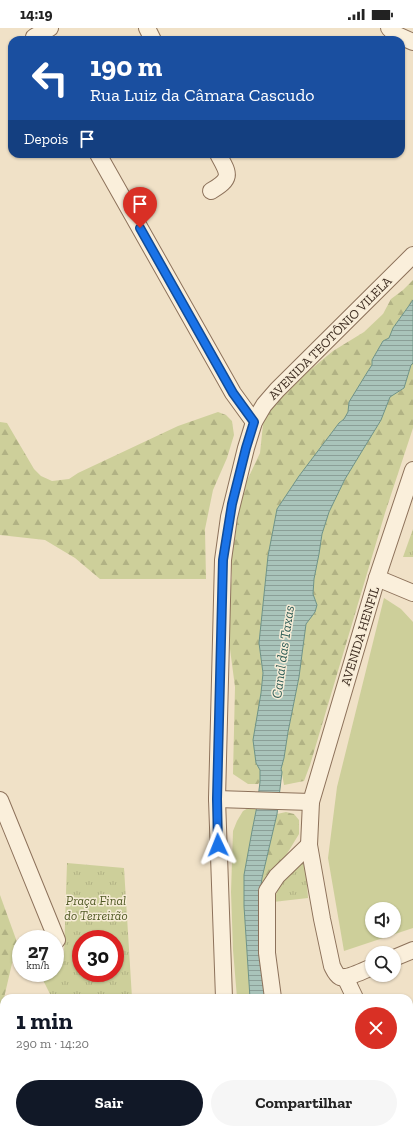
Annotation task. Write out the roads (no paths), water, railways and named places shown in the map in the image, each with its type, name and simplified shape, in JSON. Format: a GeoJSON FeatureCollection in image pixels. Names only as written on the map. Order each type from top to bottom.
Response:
{"type":"FeatureCollection","features":[{"type":"Feature","properties":{"kind":"street"},"geometry":{"type":"LineString","coordinates":[[32,35],[50,28]]}},
{"type":"Feature","properties":{"kind":"street"},"geometry":{"type":"LineString","coordinates":[[389,28],[400,36]]}},
{"type":"Feature","properties":{"kind":"street"},"geometry":{"type":"LineString","coordinates":[[100,158],[220,371],[233,393],[254,422]]}},
{"type":"Feature","properties":{"kind":"street"},"geometry":{"type":"LineString","coordinates":[[211,191],[222,185],[227,179],[227,173],[220,158]]}},
{"type":"Feature","properties":{"kind":"street","name":"AVENIDA TEOTÔNIO VILELA"},"geometry":{"type":"LineString","coordinates":[[224,994],[217,799],[223,560],[232,502],[254,422],[264,404],[413,255]]}},
{"type":"Feature","properties":{"kind":"street","name":"AVENIDA HENFIL"},"geometry":{"type":"LineString","coordinates":[[353,994],[344,977],[339,976],[332,966],[309,844],[311,802],[377,578],[413,470]]}},
{"type":"Feature","properties":{"kind":"street"},"geometry":{"type":"LineString","coordinates":[[377,578],[413,593]]}},
{"type":"Feature","properties":{"kind":"street"},"geometry":{"type":"LineString","coordinates":[[217,799],[241,801],[311,802]]}},
{"type":"Feature","properties":{"kind":"street"},"geometry":{"type":"LineString","coordinates":[[0,800],[53,930]]}},
{"type":"Feature","properties":{"kind":"street"},"geometry":{"type":"LineString","coordinates":[[273,994],[268,953],[267,891],[277,876],[309,844]]}},
{"type":"Feature","properties":{"kind":"street"},"geometry":{"type":"LineString","coordinates":[[401,955],[413,950]]}},
{"type":"Feature","properties":{"kind":"street"},"geometry":{"type":"LineString","coordinates":[[344,977],[365,970]]}},
{"type":"Feature","properties":{"kind":"water","name":"Canal das Taxas"},"geometry":{"type":"Polygon","coordinates":[[[413,300],[413,363],[411,365],[404,388],[390,397],[381,420],[345,479],[329,512],[322,534],[314,579],[313,594],[317,605],[315,612],[306,624],[299,677],[281,769],[282,772],[277,814],[262,878],[259,900],[266,994],[250,994],[244,906],[244,875],[260,782],[260,770],[256,763],[253,740],[263,673],[259,643],[268,556],[277,509],[299,476],[339,423],[344,419],[348,412],[349,402],[372,365],[372,360],[383,341],[389,338],[393,328],[413,300]]]}},
{"type":"Feature","properties":{"kind":"park label","name":"Praça Final do Terreirão"},"geometry":{"type":"Point","coordinates":[96,908]}}]}
